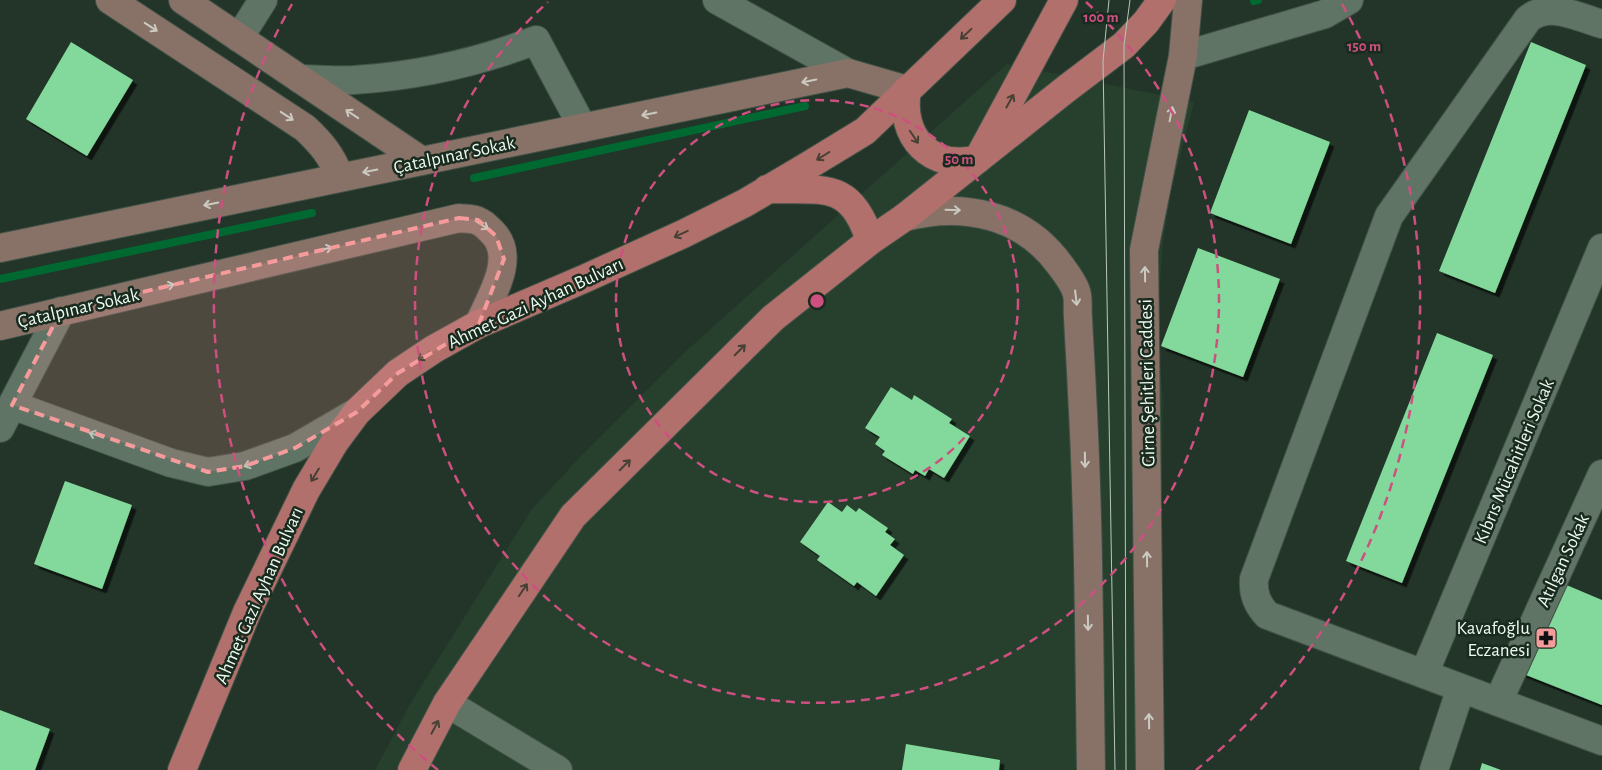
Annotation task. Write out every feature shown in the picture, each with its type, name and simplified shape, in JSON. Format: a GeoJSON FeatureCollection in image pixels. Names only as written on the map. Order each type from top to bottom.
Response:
{"type":"FeatureCollection","features":[{"type":"Feature","properties":{"kind":"main road","name":"Ahmet Gazi Ayhan Bulvarı"},"geometry":{"type":"LineString","coordinates":[[182,770],[247,612],[306,490],[334,443],[357,412],[398,373],[434,349],[480,324],[586,278],[745,203],[865,130],[1002,0]]}},
{"type":"Feature","properties":{"kind":"main road"},"geometry":{"type":"LineString","coordinates":[[907,90],[904,103],[908,128],[923,148],[943,160],[967,162],[978,159],[1064,0]]}},
{"type":"Feature","properties":{"kind":"main road"},"geometry":{"type":"LineString","coordinates":[[412,770],[447,703],[573,516],[773,318],[1124,46],[1146,22],[1162,0]]}},
{"type":"Feature","properties":{"kind":"main road"},"geometry":{"type":"LineString","coordinates":[[767,190],[820,191],[842,196],[850,201],[859,213],[870,242]]}},
{"type":"Feature","properties":{"kind":"street"},"geometry":{"type":"LineString","coordinates":[[110,0],[305,128],[323,145],[334,161],[340,177]]}},
{"type":"Feature","properties":{"kind":"street"},"geometry":{"type":"LineString","coordinates":[[183,0],[422,161]]}},
{"type":"Feature","properties":{"kind":"street"},"geometry":{"type":"LineString","coordinates":[[239,38],[263,0]]}},
{"type":"Feature","properties":{"kind":"street","name":"Girne Şehitleri Caddesi"},"geometry":{"type":"LineString","coordinates":[[1150,770],[1144,250],[1183,56],[1188,0]]}},
{"type":"Feature","properties":{"kind":"street"},"geometry":{"type":"LineString","coordinates":[[1183,56],[1325,14],[1349,0]]}},
{"type":"Feature","properties":{"kind":"street"},"geometry":{"type":"LineString","coordinates":[[726,2],[848,73]]}},
{"type":"Feature","properties":{"kind":"street"},"geometry":{"type":"LineString","coordinates":[[1602,24],[1552,9],[1534,14],[1390,216],[1254,579],[1253,588],[1260,607],[1267,615],[1602,741]]}},
{"type":"Feature","properties":{"kind":"street"},"geometry":{"type":"LineString","coordinates":[[300,79],[351,80],[443,69],[474,61],[536,40],[583,128]]}},
{"type":"Feature","properties":{"kind":"street","name":"Çatalpınar Sokak"},"geometry":{"type":"LineString","coordinates":[[0,248],[848,73],[907,90]]}},
{"type":"Feature","properties":{"kind":"street"},"geometry":{"type":"LineString","coordinates":[[905,217],[925,212],[968,211],[989,215],[1009,223],[1026,233],[1049,252],[1067,274],[1076,292],[1085,454],[1091,770]]}},
{"type":"Feature","properties":{"kind":"street","name":"Çatalpınar Sokak"},"geometry":{"type":"LineString","coordinates":[[0,326],[458,218],[478,220],[487,227],[496,236],[504,259],[502,272],[480,324]]}},
{"type":"Feature","properties":{"kind":"street","name":"Kıbrıs Mücahitleri Sokak"},"geometry":{"type":"LineString","coordinates":[[1424,674],[1602,248]]}},
{"type":"Feature","properties":{"kind":"street"},"geometry":{"type":"LineString","coordinates":[[60,311],[6,417],[208,472],[245,466],[295,448],[357,412]]}},
{"type":"Feature","properties":{"kind":"street","name":"Atılgan Sokak"},"geometry":{"type":"LineString","coordinates":[[1498,702],[1602,474]]}},
{"type":"Feature","properties":{"kind":"street"},"geometry":{"type":"LineString","coordinates":[[1434,770],[1461,688]]}},
{"type":"Feature","properties":{"kind":"street"},"geometry":{"type":"LineString","coordinates":[[447,703],[558,770]]}},
{"type":"Feature","properties":{"kind":"highlighted area"},"geometry":{"type":"Polygon","coordinates":[[[459,218],[478,220],[496,236],[504,259],[479,324],[398,373],[357,412],[295,448],[245,466],[208,472],[12,405],[61,311],[459,218]]]}},
{"type":"Feature","properties":{"kind":"shaded area"},"geometry":{"type":"Polygon","coordinates":[[[1007,64],[1194,102],[1171,191],[1163,242],[1159,294],[1158,347],[1163,400],[1158,770],[375,770],[410,704],[532,509],[582,455],[685,352],[1007,64]]]}},
{"type":"Feature","properties":{"kind":"building"},"geometry":{"type":"Polygon","coordinates":[[[71,42],[133,80],[87,156],[26,119],[71,42]]]}},
{"type":"Feature","properties":{"kind":"building"},"geometry":{"type":"Polygon","coordinates":[[[1531,42],[1586,65],[1495,293],[1439,271],[1531,42]]]}},
{"type":"Feature","properties":{"kind":"building"},"geometry":{"type":"Polygon","coordinates":[[[1249,110],[1330,142],[1291,244],[1210,213],[1249,110]]]}},
{"type":"Feature","properties":{"kind":"building"},"geometry":{"type":"Polygon","coordinates":[[[1198,248],[1280,279],[1243,377],[1161,346],[1198,248]]]}},
{"type":"Feature","properties":{"kind":"building"},"geometry":{"type":"Polygon","coordinates":[[[1437,333],[1493,355],[1402,583],[1346,561],[1437,333]]]}},
{"type":"Feature","properties":{"kind":"building"},"geometry":{"type":"Polygon","coordinates":[[[891,387],[912,400],[914,395],[952,419],[949,423],[970,436],[944,478],[929,469],[925,476],[915,470],[913,474],[882,455],[885,451],[875,444],[880,437],[865,428],[891,387]]]}},
{"type":"Feature","properties":{"kind":"building"},"geometry":{"type":"Polygon","coordinates":[[[65,481],[132,505],[102,589],[34,564],[65,481]]]}},
{"type":"Feature","properties":{"kind":"building"},"geometry":{"type":"Polygon","coordinates":[[[828,502],[842,512],[847,505],[856,512],[859,508],[888,528],[885,532],[895,539],[890,545],[904,555],[876,596],[857,582],[854,586],[817,560],[820,556],[800,542],[828,502]]]}},
{"type":"Feature","properties":{"kind":"building"},"geometry":{"type":"Polygon","coordinates":[[[1557,581],[1602,600],[1602,705],[1521,673],[1557,581]]]}},
{"type":"Feature","properties":{"kind":"building"},"geometry":{"type":"Polygon","coordinates":[[[0,710],[50,729],[35,770],[0,770],[0,710]]]}},
{"type":"Feature","properties":{"kind":"building"},"geometry":{"type":"Polygon","coordinates":[[[906,744],[1000,760],[999,770],[902,770],[906,744]]]}},
{"type":"Feature","properties":{"kind":"building"},"geometry":{"type":"Polygon","coordinates":[[[1482,763],[1501,770],[1480,770],[1482,763]]]}},
{"type":"Feature","properties":{"kind":"waterway"},"geometry":{"type":"LineString","coordinates":[[1254,1],[1258,0]]}},
{"type":"Feature","properties":{"kind":"waterway"},"geometry":{"type":"LineString","coordinates":[[474,178],[805,106]]}},
{"type":"Feature","properties":{"kind":"waterway"},"geometry":{"type":"LineString","coordinates":[[0,279],[312,213]]}},
{"type":"Feature","properties":{"kind":"tram line"},"geometry":{"type":"LineString","coordinates":[[1109,0],[1103,61],[1115,770]]}},
{"type":"Feature","properties":{"kind":"tram line"},"geometry":{"type":"LineString","coordinates":[[1126,770],[1124,45],[1130,0]]}},
{"type":"Feature","properties":{"kind":"place","name":"Kavafoğlu Eczanesi"},"geometry":{"type":"Point","coordinates":[1546,638]}}]}
